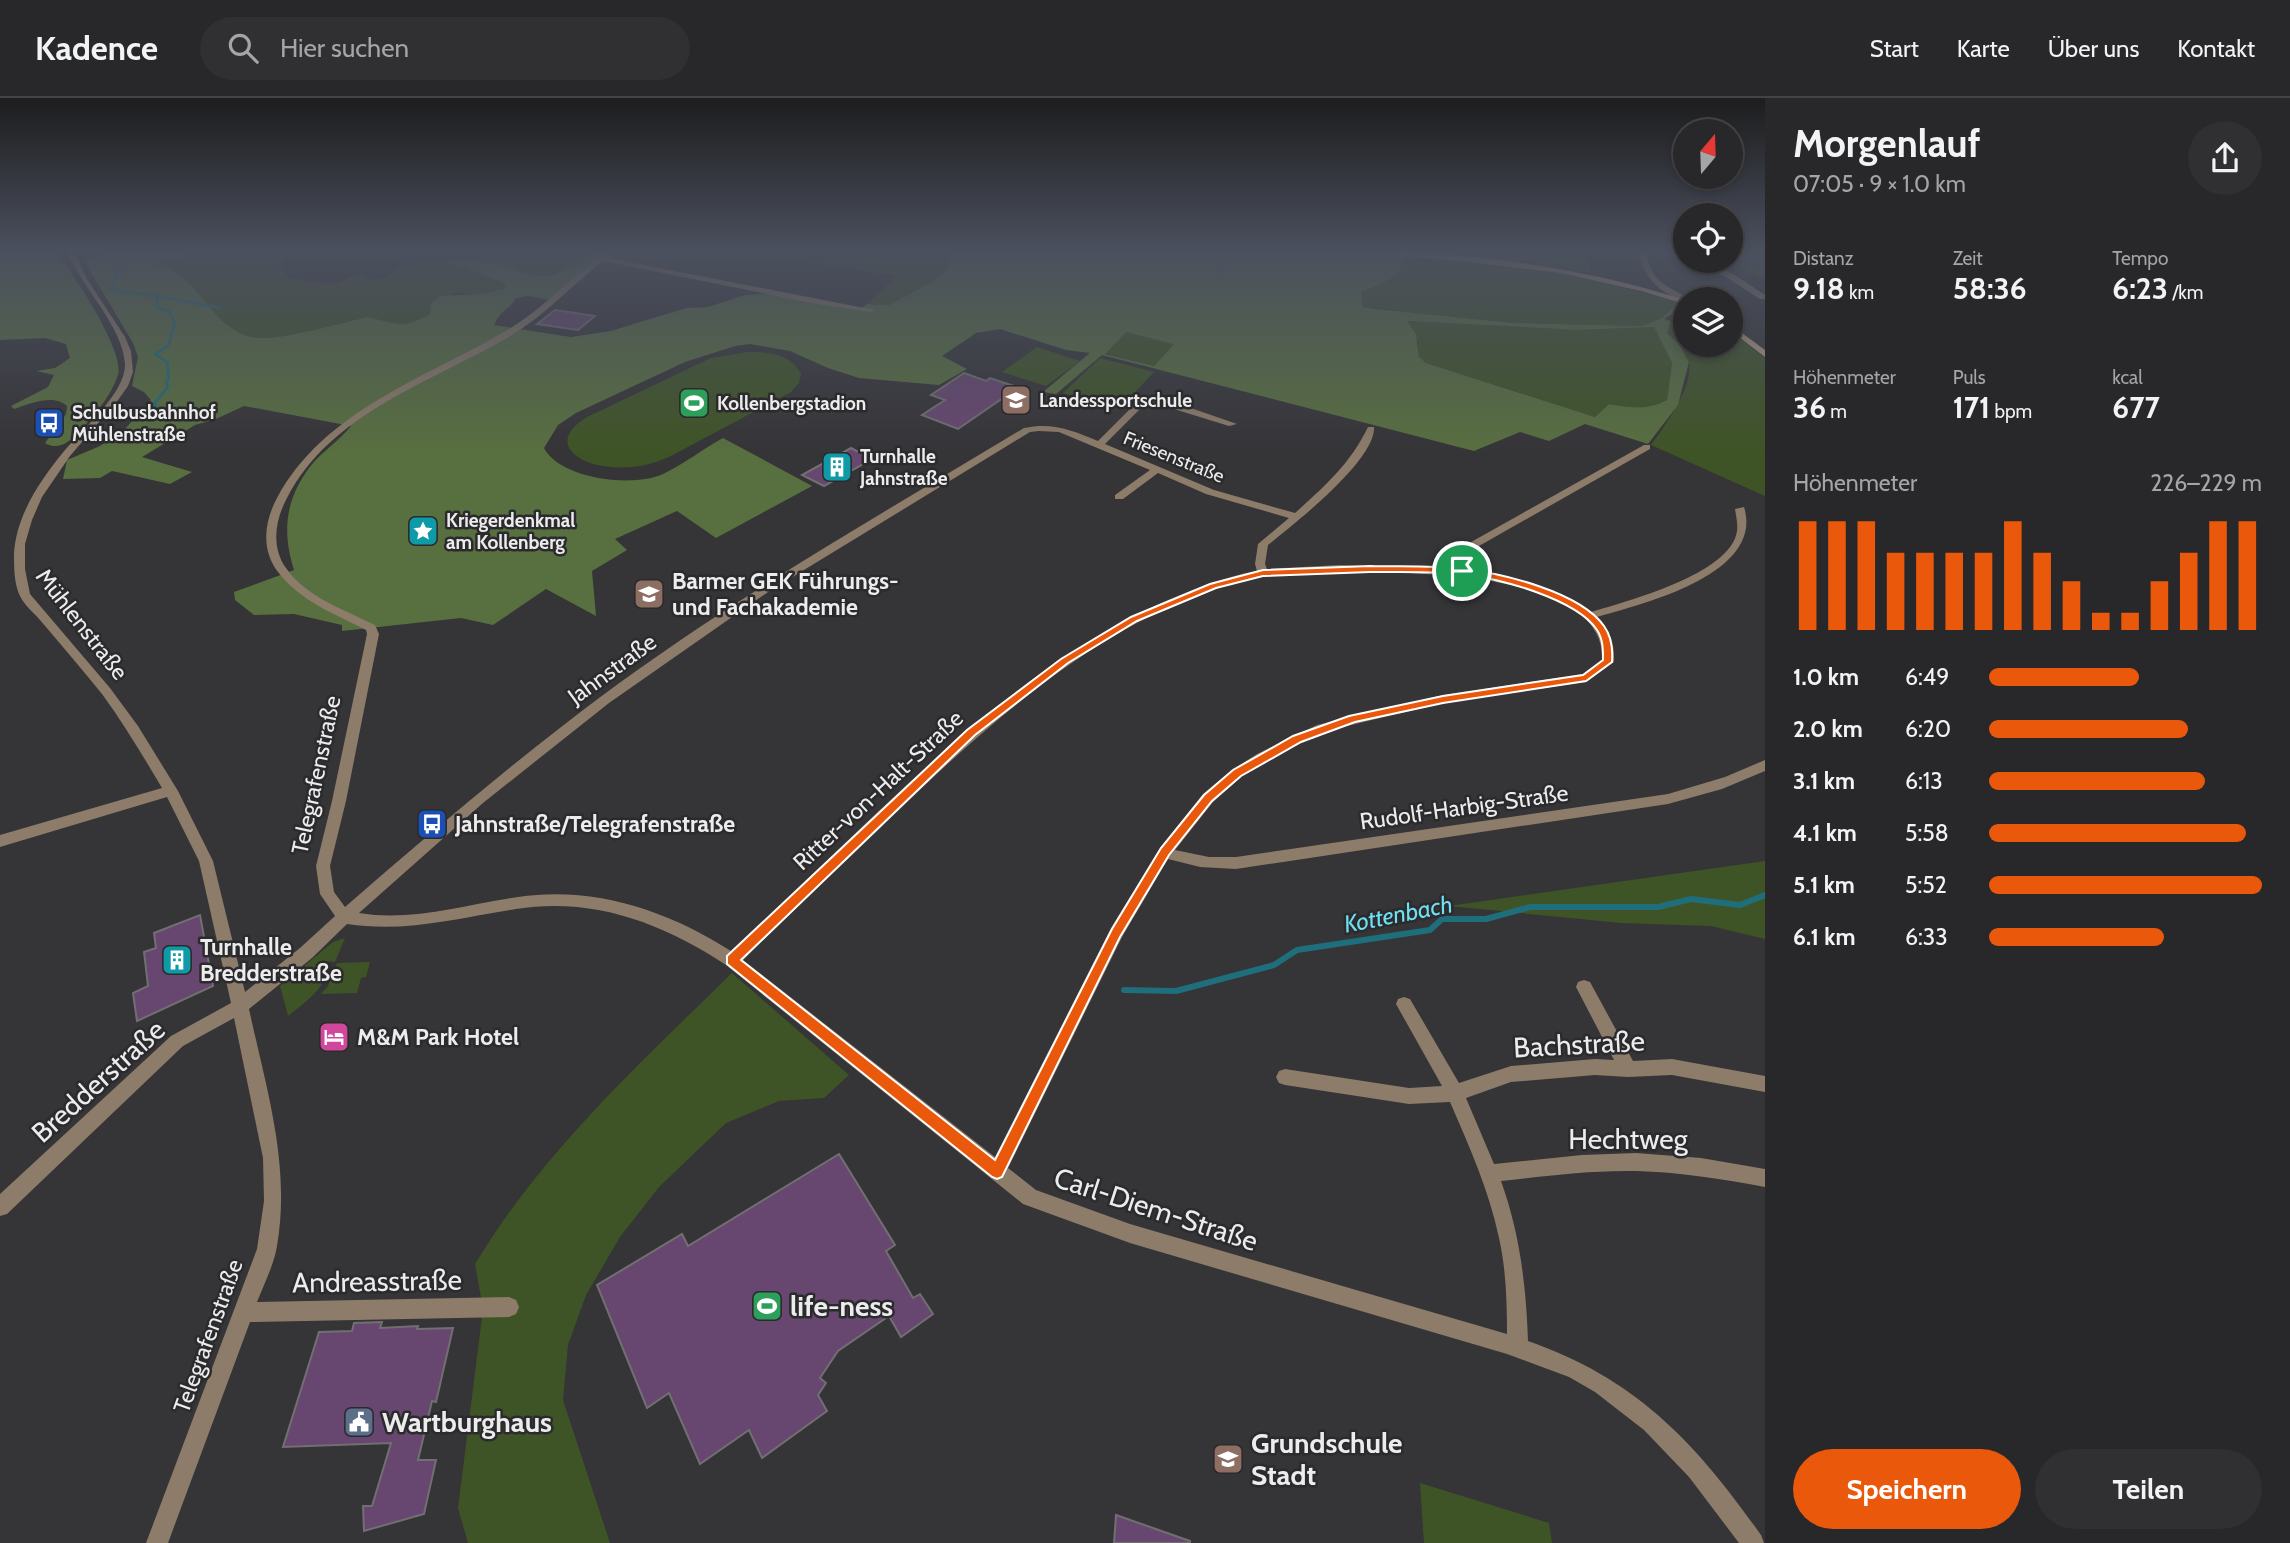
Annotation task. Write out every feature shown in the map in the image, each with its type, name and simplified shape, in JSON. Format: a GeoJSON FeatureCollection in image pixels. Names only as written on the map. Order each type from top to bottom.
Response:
{"type":"FeatureCollection","features":[{"type":"Feature","properties":{"kind":"main road"},"geometry":{"type":"LineString","coordinates":[[1743,337],[1765,354]]}},
{"type":"Feature","properties":{"kind":"street","name":"Mühlenstraße"},"geometry":{"type":"LineString","coordinates":[[109,318],[128,354],[128,379],[120,393],[67,454],[25,511],[15,543],[17,578],[25,595],[106,691],[171,791],[206,861],[240,1006]]}},
{"type":"Feature","properties":{"kind":"street","name":"Telegrafenstraße"},"geometry":{"type":"LineString","coordinates":[[344,916],[327,894],[323,866],[339,802],[373,634],[371,628],[305,592],[274,557],[272,526],[279,501],[309,460],[350,423],[405,386],[510,332],[527,318]]}},
{"type":"Feature","properties":{"kind":"street"},"geometry":{"type":"LineString","coordinates":[[1099,445],[1146,398],[1233,424]]}},
{"type":"Feature","properties":{"kind":"street","name":"Jahnstraße"},"geometry":{"type":"LineString","coordinates":[[344,916],[478,799],[651,666],[774,583],[1014,438],[1039,428]]}},
{"type":"Feature","properties":{"kind":"street","name":"Friesenstraße"},"geometry":{"type":"LineString","coordinates":[[1039,428],[1061,429],[1210,492],[1297,517]]}},
{"type":"Feature","properties":{"kind":"street"},"geometry":{"type":"LineString","coordinates":[[1263,573],[1260,564],[1263,544],[1297,517],[1359,453],[1369,438],[1371,429]]}},
{"type":"Feature","properties":{"kind":"street"},"geometry":{"type":"LineString","coordinates":[[1462,571],[1460,557],[1468,548],[1647,447]]}},
{"type":"Feature","properties":{"kind":"street"},"geometry":{"type":"LineString","coordinates":[[1119,497],[1156,470]]}},
{"type":"Feature","properties":{"kind":"street"},"geometry":{"type":"LineString","coordinates":[[1589,616],[1656,597],[1686,584],[1725,559],[1739,538],[1743,523],[1740,509]]}},
{"type":"Feature","properties":{"kind":"street","name":"Ritter-von-Halt-Straße"},"geometry":{"type":"LineString","coordinates":[[732,960],[971,733],[1032,683],[1134,619],[1213,586],[1263,573],[1370,569],[1462,571],[1531,587],[1558,597],[1589,616],[1605,635],[1609,655],[1608,662],[1586,678],[1430,702],[1322,728],[1262,757],[1237,773],[1208,798],[1165,852],[1116,933],[997,1172]]}},
{"type":"Feature","properties":{"kind":"street","name":"Rudolf-Harbig-Straße"},"geometry":{"type":"LineString","coordinates":[[1165,852],[1186,860],[1213,864],[1250,862],[1668,799],[1731,782],[1765,765]]}},
{"type":"Feature","properties":{"kind":"street"},"geometry":{"type":"LineString","coordinates":[[0,841],[171,791]]}},
{"type":"Feature","properties":{"kind":"street","name":"Carl-Diem-Straße"},"geometry":{"type":"LineString","coordinates":[[344,916],[385,923],[421,922],[520,902],[580,900],[651,915],[698,938],[732,960],[1030,1197],[1088,1220],[1518,1349],[1577,1371],[1629,1405],[1677,1447],[1713,1488],[1753,1543]]}},
{"type":"Feature","properties":{"kind":"street"},"geometry":{"type":"LineString","coordinates":[[240,1006],[306,953],[344,916]]}},
{"type":"Feature","properties":{"kind":"street"},"geometry":{"type":"LineString","coordinates":[[1584,986],[1628,1069]]}},
{"type":"Feature","properties":{"kind":"street"},"geometry":{"type":"LineString","coordinates":[[1404,1004],[1455,1093],[1491,1173],[1513,1262],[1518,1349]]}},
{"type":"Feature","properties":{"kind":"street","name":"Telegrafenstraße"},"geometry":{"type":"LineString","coordinates":[[157,1543],[246,1312],[267,1249],[273,1200],[272,1158],[240,1006]]}},
{"type":"Feature","properties":{"kind":"street","name":"Bredderstraße"},"geometry":{"type":"LineString","coordinates":[[0,1207],[177,1041],[240,1006]]}},
{"type":"Feature","properties":{"kind":"street","name":"Bachstraße"},"geometry":{"type":"LineString","coordinates":[[1285,1077],[1409,1096],[1455,1093],[1511,1074],[1595,1067],[1672,1067],[1765,1084]]}},
{"type":"Feature","properties":{"kind":"street","name":"Hechtweg"},"geometry":{"type":"LineString","coordinates":[[1491,1173],[1577,1164],[1637,1162],[1724,1170],[1765,1178]]}},
{"type":"Feature","properties":{"kind":"street","name":"Andreasstraße"},"geometry":{"type":"LineString","coordinates":[[246,1312],[509,1307]]}},
{"type":"Feature","properties":{"kind":"green space"},"geometry":{"type":"Polygon","coordinates":[[[0,318],[100,318],[114,348],[118,375],[101,406],[78,433],[59,446],[50,445],[45,443],[66,414],[67,406],[55,400],[48,400],[14,409],[11,406],[48,387],[54,375],[36,371],[55,368],[70,358],[66,344],[45,338],[0,340],[0,318]]]}},
{"type":"Feature","properties":{"kind":"green space"},"geometry":{"type":"Polygon","coordinates":[[[118,318],[220,318],[237,331],[262,338],[292,335],[362,318],[406,324],[422,318],[498,318],[494,325],[571,337],[611,331],[652,318],[1471,318],[1514,323],[1642,326],[1665,318],[1671,321],[1667,333],[1673,339],[1673,357],[1686,357],[1689,362],[1678,405],[1648,444],[1585,424],[1549,441],[1520,432],[1474,451],[1102,355],[1056,394],[1043,392],[1090,353],[1066,350],[1000,329],[976,333],[942,356],[967,369],[939,385],[859,378],[790,351],[750,344],[735,346],[685,362],[576,413],[558,425],[544,448],[552,459],[581,474],[634,480],[663,474],[723,438],[812,486],[716,538],[677,511],[615,539],[627,550],[592,571],[596,616],[546,589],[493,625],[461,618],[342,631],[342,625],[294,614],[254,615],[235,600],[234,592],[294,570],[287,530],[295,493],[314,462],[351,426],[244,406],[195,425],[142,457],[192,472],[170,484],[112,471],[100,478],[63,479],[67,460],[100,446],[124,430],[151,400],[144,392],[132,386],[138,357],[118,318]],[[1407,321],[1416,334],[1419,357],[1426,363],[1595,417],[1609,404],[1638,407],[1667,400],[1672,363],[1654,327],[1577,330],[1407,321]],[[1126,332],[1105,354],[1154,366],[1174,344],[1126,332]]]}},
{"type":"Feature","properties":{"kind":"green space"},"geometry":{"type":"Polygon","coordinates":[[[219,318],[362,318],[270,338],[240,334],[219,318]]]}},
{"type":"Feature","properties":{"kind":"green space"},"geometry":{"type":"Polygon","coordinates":[[[374,318],[422,318],[406,324],[374,318]]]}},
{"type":"Feature","properties":{"kind":"green space"},"geometry":{"type":"Polygon","coordinates":[[[1471,318],[1661,318],[1642,326],[1514,323],[1471,318]]]}},
{"type":"Feature","properties":{"kind":"green space"},"geometry":{"type":"Polygon","coordinates":[[[1673,319],[1673,339],[1667,333],[1671,321],[1673,319]]]}},
{"type":"Feature","properties":{"kind":"green space"},"geometry":{"type":"Polygon","coordinates":[[[1406,321],[1577,330],[1654,327],[1672,363],[1667,400],[1638,407],[1609,404],[1595,417],[1426,363],[1419,358],[1418,342],[1406,321]]]}},
{"type":"Feature","properties":{"kind":"green space"},"geometry":{"type":"Polygon","coordinates":[[[1126,332],[1174,344],[1154,366],[1104,353],[1126,332]]]}},
{"type":"Feature","properties":{"kind":"green space"},"geometry":{"type":"Polygon","coordinates":[[[1743,341],[1765,358],[1765,496],[1651,445],[1684,392],[1690,369],[1687,357],[1743,357],[1743,341]]]}},
{"type":"Feature","properties":{"kind":"green space"},"geometry":{"type":"Polygon","coordinates":[[[1037,347],[1080,361],[1046,386],[1002,372],[1037,347]]]}},
{"type":"Feature","properties":{"kind":"green space","name":"Kollenbergstadion"},"geometry":{"type":"Polygon","coordinates":[[[748,352],[771,354],[792,362],[801,374],[799,383],[791,392],[655,462],[641,466],[611,467],[587,462],[571,451],[569,435],[575,426],[587,417],[711,358],[748,352]]]}},
{"type":"Feature","properties":{"kind":"green space"},"geometry":{"type":"Polygon","coordinates":[[[1100,358],[1154,372],[1119,409],[1063,393],[1100,358]]]}},
{"type":"Feature","properties":{"kind":"green space"},"geometry":{"type":"Polygon","coordinates":[[[1765,861],[1765,939],[1711,926],[1621,923],[1449,906],[1765,861]]]}},
{"type":"Feature","properties":{"kind":"green space"},"geometry":{"type":"Polygon","coordinates":[[[345,938],[335,962],[326,961],[322,969],[330,970],[318,990],[288,1016],[280,986],[333,942],[345,938]]]}},
{"type":"Feature","properties":{"kind":"green space"},"geometry":{"type":"Polygon","coordinates":[[[370,962],[366,977],[361,978],[357,993],[321,994],[328,986],[337,963],[370,962]]]}},
{"type":"Feature","properties":{"kind":"green space"},"geometry":{"type":"Polygon","coordinates":[[[732,973],[849,1075],[824,1098],[779,1101],[726,1123],[659,1187],[620,1237],[586,1295],[568,1345],[563,1400],[610,1543],[468,1543],[458,1508],[483,1309],[475,1264],[530,1184],[562,1147],[628,1075],[732,973]]]}},
{"type":"Feature","properties":{"kind":"green space"},"geometry":{"type":"Polygon","coordinates":[[[1420,1483],[1549,1523],[1552,1543],[1424,1543],[1420,1483]]]}},
{"type":"Feature","properties":{"kind":"building"},"geometry":{"type":"Polygon","coordinates":[[[544,318],[592,318],[578,330],[537,324],[544,318]]]}},
{"type":"Feature","properties":{"kind":"building","name":"Landessportschule"},"geometry":{"type":"Polygon","coordinates":[[[964,373],[1023,389],[1008,400],[1003,398],[958,429],[922,415],[945,400],[931,395],[964,373]]]}},
{"type":"Feature","properties":{"kind":"building","name":"Turnhalle Jahnstraße"},"geometry":{"type":"Polygon","coordinates":[[[851,448],[872,459],[824,486],[802,475],[851,448]]]}},
{"type":"Feature","properties":{"kind":"building","name":"Turnhalle Bredderstraße"},"geometry":{"type":"Polygon","coordinates":[[[200,915],[213,986],[137,1021],[133,993],[148,986],[144,952],[156,948],[154,933],[200,915]]]}},
{"type":"Feature","properties":{"kind":"building","name":"life-ness"},"geometry":{"type":"Polygon","coordinates":[[[839,1154],[895,1245],[886,1251],[913,1298],[920,1294],[933,1314],[901,1337],[889,1316],[838,1351],[820,1378],[826,1383],[818,1395],[827,1411],[762,1458],[749,1430],[700,1464],[669,1393],[647,1408],[597,1285],[682,1234],[688,1246],[839,1154]]]}},
{"type":"Feature","properties":{"kind":"building","name":"Wartburghaus"},"geometry":{"type":"Polygon","coordinates":[[[382,1322],[380,1328],[453,1328],[436,1402],[432,1401],[418,1460],[436,1460],[424,1514],[364,1531],[363,1506],[372,1506],[391,1443],[283,1447],[319,1332],[352,1331],[354,1323],[382,1322]]]}},
{"type":"Feature","properties":{"kind":"building"},"geometry":{"type":"Polygon","coordinates":[[[1116,1515],[1190,1541],[1190,1543],[1114,1543],[1116,1515]]]}},
{"type":"Feature","properties":{"kind":"waterway"},"geometry":{"type":"LineString","coordinates":[[154,404],[168,387],[167,362],[155,354],[168,346],[175,324],[172,318]]}},
{"type":"Feature","properties":{"kind":"waterway"},"geometry":{"type":"LineString","coordinates":[[151,413],[157,409],[154,404]]}},
{"type":"Feature","properties":{"kind":"waterway","name":"Kottenbach"},"geometry":{"type":"LineString","coordinates":[[1124,990],[1176,991],[1274,965],[1297,950],[1430,930],[1442,919],[1486,919],[1530,907],[1658,907],[1691,899],[1740,905],[1765,895]]}},
{"type":"Feature","properties":{"kind":"place","name":"Landessportschule"},"geometry":{"type":"Point","coordinates":[1016,400]}},
{"type":"Feature","properties":{"kind":"place","name":"Kollenbergstadion"},"geometry":{"type":"Point","coordinates":[694,403]}},
{"type":"Feature","properties":{"kind":"place","name":"Schulbusbahnhof Mühlenstraße"},"geometry":{"type":"Point","coordinates":[49,423]}},
{"type":"Feature","properties":{"kind":"place","name":"Turnhalle Jahnstraße"},"geometry":{"type":"Point","coordinates":[837,467]}},
{"type":"Feature","properties":{"kind":"place","name":"Kriegerdenkmal am Kollenberg"},"geometry":{"type":"Point","coordinates":[423,531]}},
{"type":"Feature","properties":{"kind":"place","name":"Barmer GEK Führungs- und Fachakademie"},"geometry":{"type":"Point","coordinates":[649,594]}},
{"type":"Feature","properties":{"kind":"place","name":"Jahnstraße/Telegrafenstraße"},"geometry":{"type":"Point","coordinates":[432,824]}},
{"type":"Feature","properties":{"kind":"place","name":"Turnhalle Bredderstraße"},"geometry":{"type":"Point","coordinates":[177,960]}},
{"type":"Feature","properties":{"kind":"place","name":"M&M Park Hotel"},"geometry":{"type":"Point","coordinates":[334,1037]}},
{"type":"Feature","properties":{"kind":"place","name":"life-ness"},"geometry":{"type":"Point","coordinates":[767,1306]}},
{"type":"Feature","properties":{"kind":"place","name":"Wartburghaus"},"geometry":{"type":"Point","coordinates":[359,1422]}},
{"type":"Feature","properties":{"kind":"place","name":"Grundschule Stadt"},"geometry":{"type":"Point","coordinates":[1228,1459]}},
{"type":"Feature","properties":{"kind":"route"},"geometry":{"type":"LineString","coordinates":[[1370,569],[1462,571],[1531,587],[1575,606],[1589,616],[1605,635],[1608,662],[1586,678],[1443,699],[1322,728],[1262,757],[1237,773],[1208,798],[1165,852],[1116,933],[997,1172],[732,960],[935,766],[1005,704],[1065,661],[1134,619],[1213,586],[1263,573],[1370,569]]}}]}
